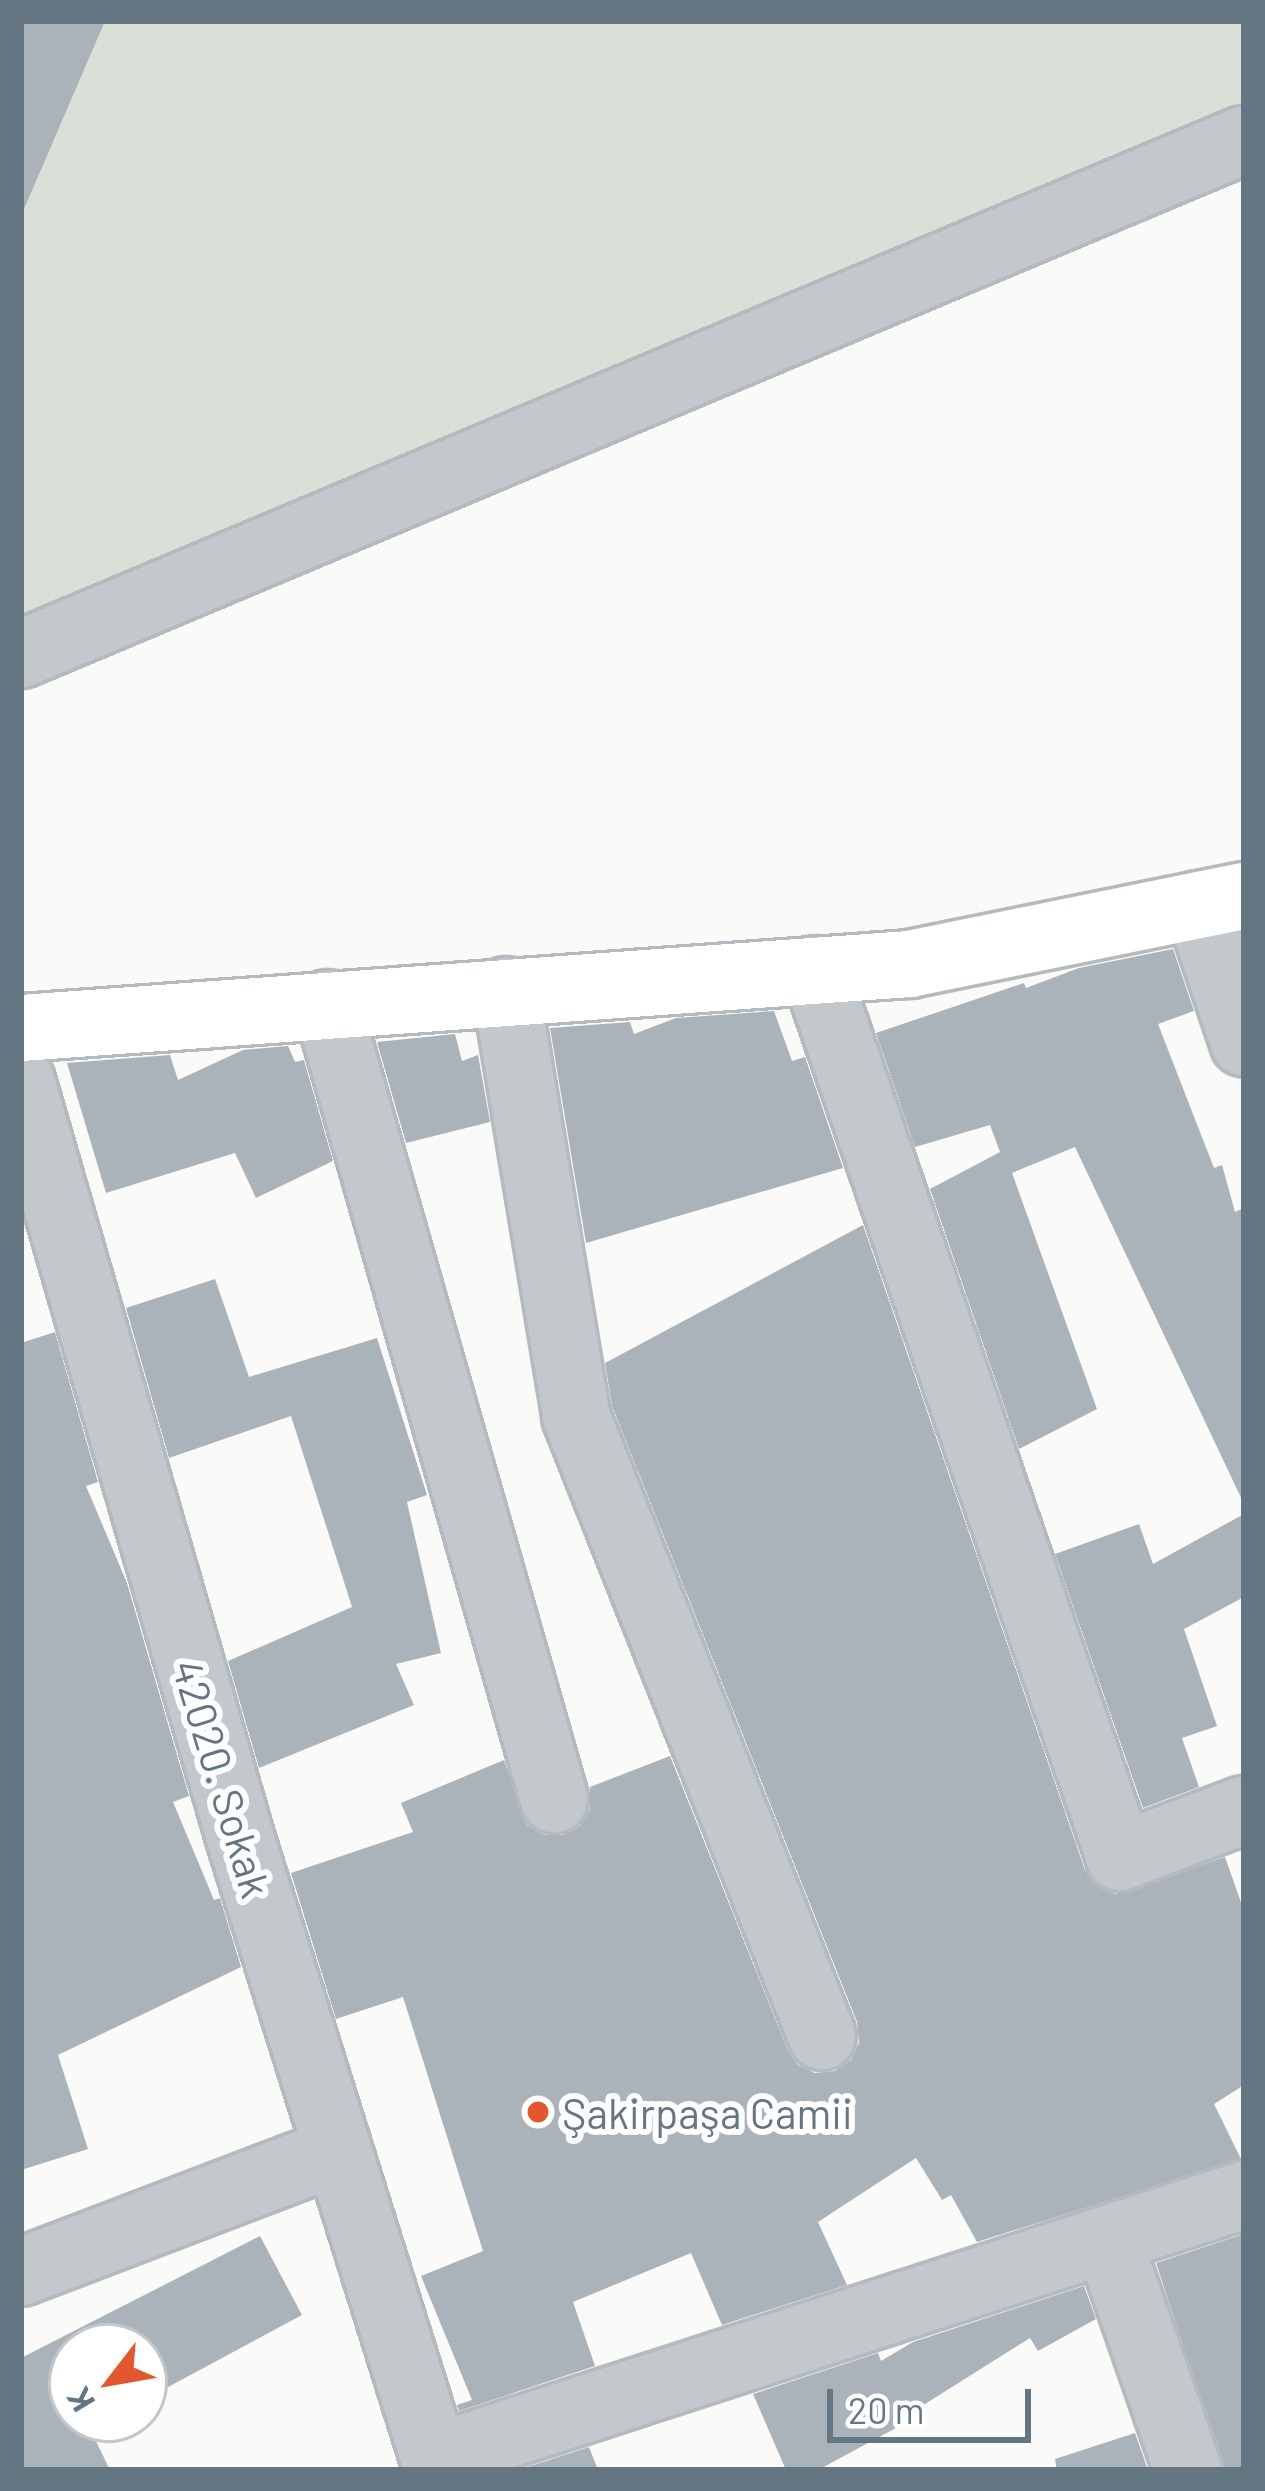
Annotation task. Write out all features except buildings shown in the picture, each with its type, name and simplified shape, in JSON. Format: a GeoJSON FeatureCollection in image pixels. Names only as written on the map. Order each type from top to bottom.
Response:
{"type":"FeatureCollection","features":[{"type":"Feature","properties":{"kind":"main road"},"geometry":{"type":"LineString","coordinates":[[21,1028],[909,964],[1221,900]]}},
{"type":"Feature","properties":{"kind":"street"},"geometry":{"type":"LineString","coordinates":[[21,654],[1244,140]]}},
{"type":"Feature","properties":{"kind":"street"},"geometry":{"type":"LineString","coordinates":[[1221,900],[1244,1042]]}},
{"type":"Feature","properties":{"kind":"street"},"geometry":{"type":"LineString","coordinates":[[815,970],[1120,1857],[1244,1810]]}},
{"type":"Feature","properties":{"kind":"street"},"geometry":{"type":"LineString","coordinates":[[506,992],[576,1416],[822,2036]]}},
{"type":"Feature","properties":{"kind":"street"},"geometry":{"type":"LineString","coordinates":[[327,1004],[554,1799]]}},
{"type":"Feature","properties":{"kind":"street","name":"42020. Sokak"},"geometry":{"type":"LineString","coordinates":[[21,1082],[239,1834],[436,2464]]}},
{"type":"Feature","properties":{"kind":"street"},"geometry":{"type":"LineString","coordinates":[[21,2272],[338,2151]]}},
{"type":"Feature","properties":{"kind":"street"},"geometry":{"type":"LineString","coordinates":[[436,2464],[1244,2195]]}},
{"type":"Feature","properties":{"kind":"street"},"geometry":{"type":"LineString","coordinates":[[1108,2240],[1188,2470]]}},
{"type":"Feature","properties":{"kind":"shaded area"},"geometry":{"type":"Polygon","coordinates":[[[21,21],[1244,21],[1244,111],[21,626],[21,21]]]}},
{"type":"Feature","properties":{"kind":"place","name":"Şakirpaşa Camii"},"geometry":{"type":"Point","coordinates":[538,2112]}}]}
